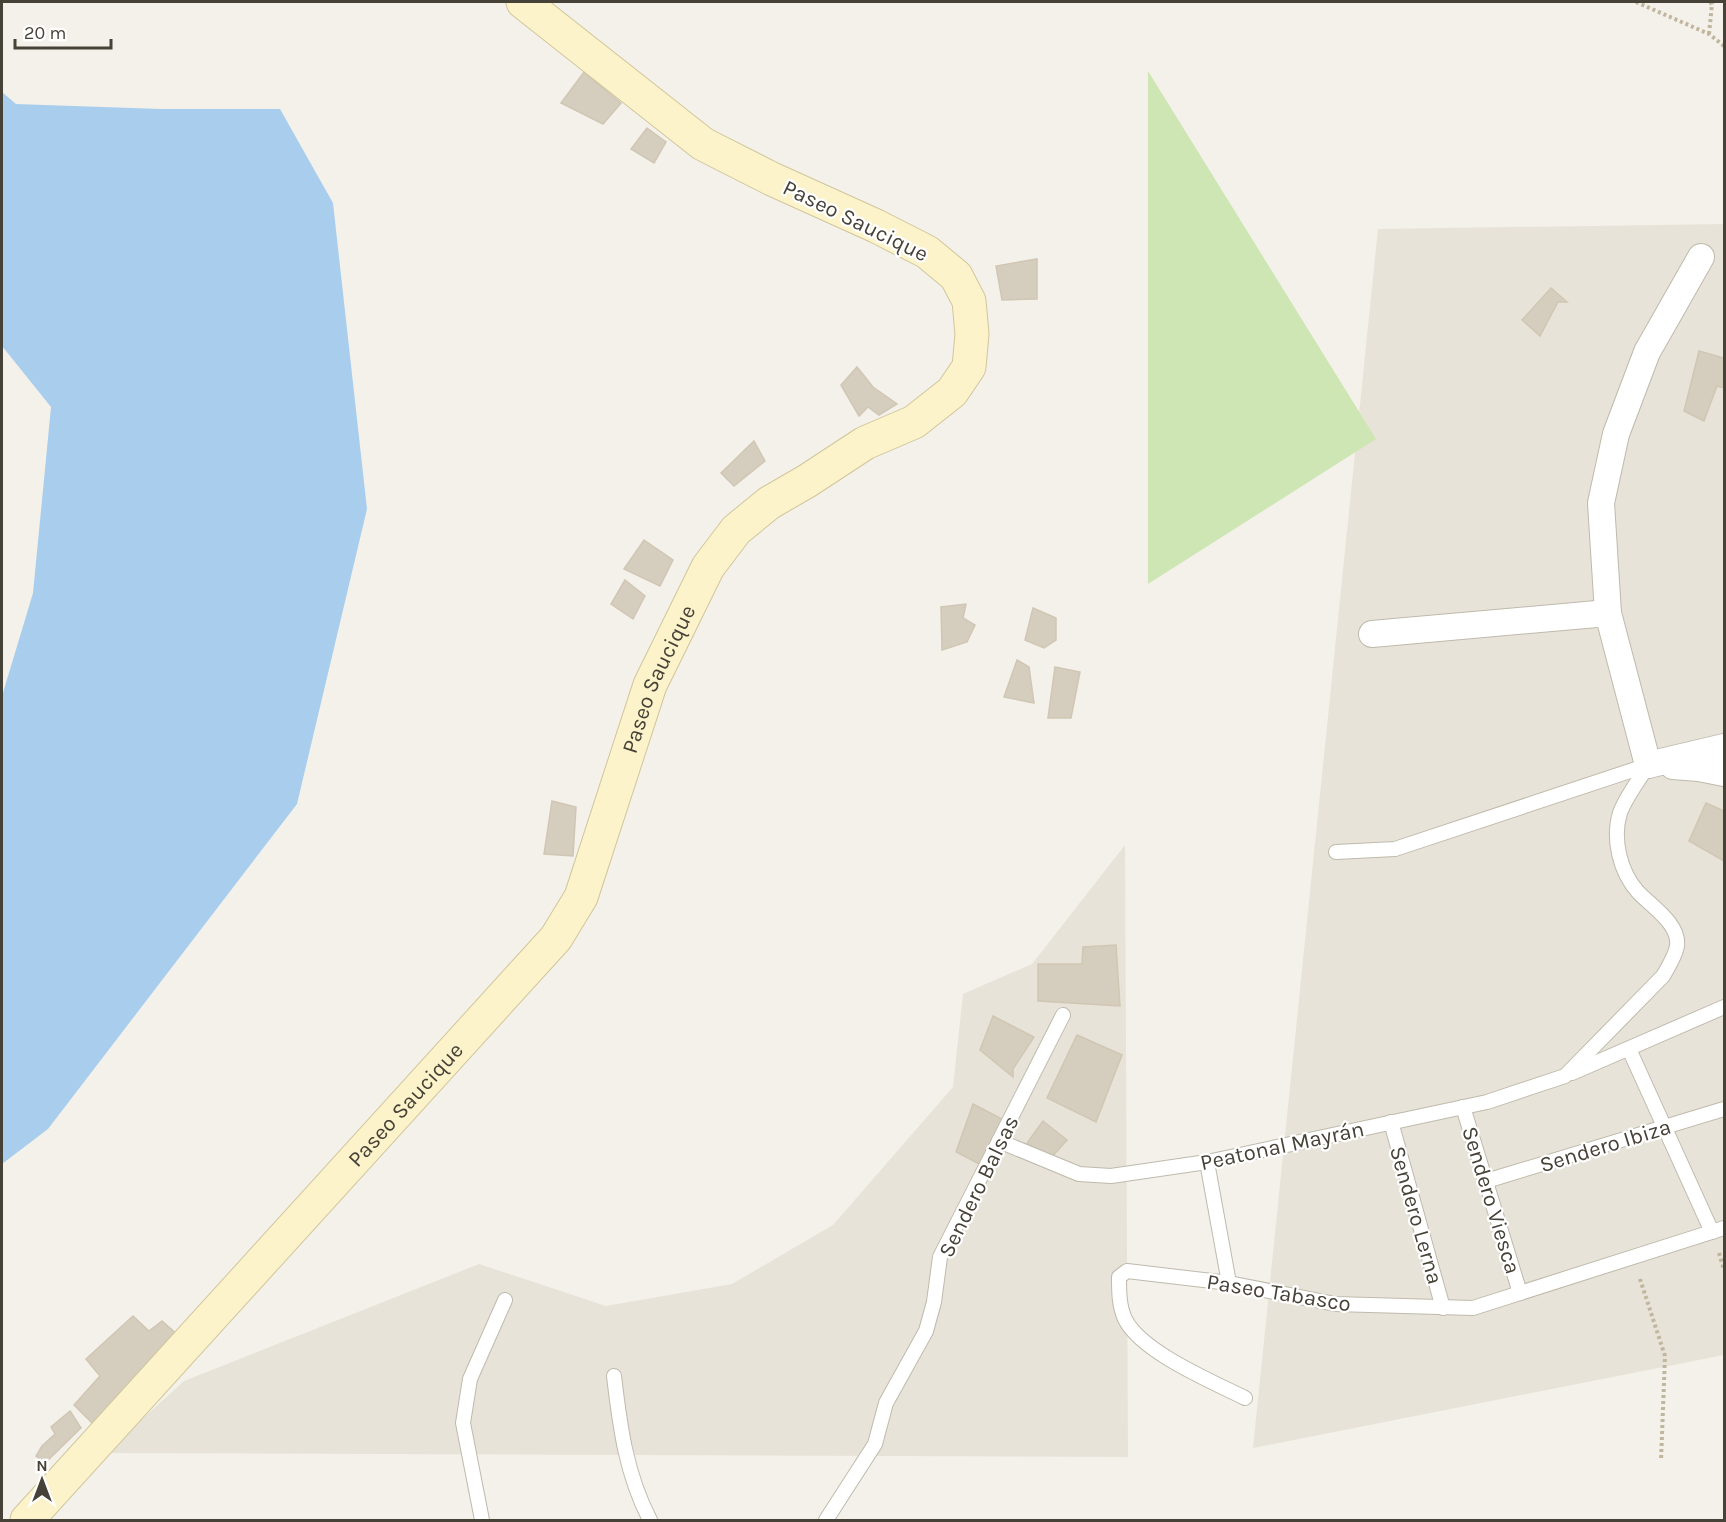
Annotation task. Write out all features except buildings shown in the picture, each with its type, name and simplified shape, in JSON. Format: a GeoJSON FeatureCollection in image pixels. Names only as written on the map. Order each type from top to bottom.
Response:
{"type":"FeatureCollection","features":[{"type":"Feature","properties":{"kind":"street","name":"Paseo Saucique"},"geometry":{"type":"LineString","coordinates":[[27,1521],[556,938],[581,897],[650,686],[708,567],[736,530],[769,503],[866,443],[914,422],[952,392],[969,367],[972,334],[969,301],[956,276],[927,252],[703,144],[523,2]]}},
{"type":"Feature","properties":{"kind":"street"},"geometry":{"type":"LineString","coordinates":[[1648,765],[1608,613],[1601,503],[1616,434],[1647,352],[1701,257]]}},
{"type":"Feature","properties":{"kind":"street"},"geometry":{"type":"LineString","coordinates":[[1372,634],[1608,613]]}},
{"type":"Feature","properties":{"kind":"street"},"geometry":{"type":"LineString","coordinates":[[1648,765],[1725,747]]}},
{"type":"Feature","properties":{"kind":"street"},"geometry":{"type":"LineString","coordinates":[[1648,765],[1699,768],[1725,773]]}},
{"type":"Feature","properties":{"kind":"lane"},"geometry":{"type":"LineString","coordinates":[[1336,852],[1395,849],[1648,765]]}},
{"type":"Feature","properties":{"kind":"lane","name":"Peatonal Mayrán"},"geometry":{"type":"LineString","coordinates":[[1565,1076],[1663,976],[1672,961],[1677,945],[1673,927],[1636,890],[1622,864],[1616,834],[1620,811],[1648,765]]}},
{"type":"Feature","properties":{"kind":"lane","name":"Peatonal Mayrán"},"geometry":{"type":"LineString","coordinates":[[999,1141],[1079,1174],[1111,1176],[1207,1162],[1487,1102],[1565,1076],[1725,1007]]}},
{"type":"Feature","properties":{"kind":"lane","name":"Sendero Balsas"},"geometry":{"type":"LineString","coordinates":[[825,1521],[875,1444],[886,1403],[926,1332],[934,1302],[940,1257],[1063,1015]]}},
{"type":"Feature","properties":{"kind":"lane"},"geometry":{"type":"LineString","coordinates":[[1629,1049],[1664,1127],[1718,1230]]}},
{"type":"Feature","properties":{"kind":"lane","name":"Sendero Viesca"},"geometry":{"type":"LineString","coordinates":[[1463,1107],[1520,1293]]}},
{"type":"Feature","properties":{"kind":"lane","name":"Sendero Ibiza"},"geometry":{"type":"LineString","coordinates":[[1486,1181],[1725,1109]]}},
{"type":"Feature","properties":{"kind":"lane","name":"Sendero Lerna"},"geometry":{"type":"LineString","coordinates":[[1391,1122],[1443,1308]]}},
{"type":"Feature","properties":{"kind":"lane"},"geometry":{"type":"LineString","coordinates":[[1207,1162],[1229,1283]]}},
{"type":"Feature","properties":{"kind":"lane","name":"Paseo Tabasco"},"geometry":{"type":"LineString","coordinates":[[1245,1398],[1185,1368],[1143,1341],[1125,1319],[1119,1294],[1119,1277],[1127,1271],[1229,1283],[1335,1304],[1473,1308],[1718,1230]]}},
{"type":"Feature","properties":{"kind":"lane"},"geometry":{"type":"LineString","coordinates":[[482,1521],[463,1423],[470,1379],[505,1300]]}},
{"type":"Feature","properties":{"kind":"lane"},"geometry":{"type":"LineString","coordinates":[[614,1376],[622,1444],[640,1501],[650,1521]]}},
{"type":"Feature","properties":{"kind":"path"},"geometry":{"type":"LineString","coordinates":[[1636,2],[1709,34],[1725,46]]}},
{"type":"Feature","properties":{"kind":"path"},"geometry":{"type":"LineString","coordinates":[[1709,34],[1712,4],[1710,2]]}},
{"type":"Feature","properties":{"kind":"path"},"geometry":{"type":"LineString","coordinates":[[1633,1258],[1665,1356],[1661,1461]]}},
{"type":"Feature","properties":{"kind":"shaded area"},"geometry":{"type":"Polygon","coordinates":[[[1724,224],[1724,1355],[1253,1448],[1378,229],[1724,224]]]}},
{"type":"Feature","properties":{"kind":"shaded area"},"geometry":{"type":"Polygon","coordinates":[[[1125,845],[1128,1457],[105,1453],[184,1381],[479,1264],[606,1306],[732,1284],[833,1225],[953,1087],[963,994],[1032,964],[1125,845]]]}},
{"type":"Feature","properties":{"kind":"green space"},"geometry":{"type":"Polygon","coordinates":[[[1148,71],[1376,439],[1148,584],[1148,71]]]}},
{"type":"Feature","properties":{"kind":"water"},"geometry":{"type":"Polygon","coordinates":[[[2,92],[16,104],[161,109],[280,109],[333,203],[367,509],[297,804],[48,1129],[2,1164],[2,696],[33,593],[51,407],[2,346],[2,92]]]}}]}
